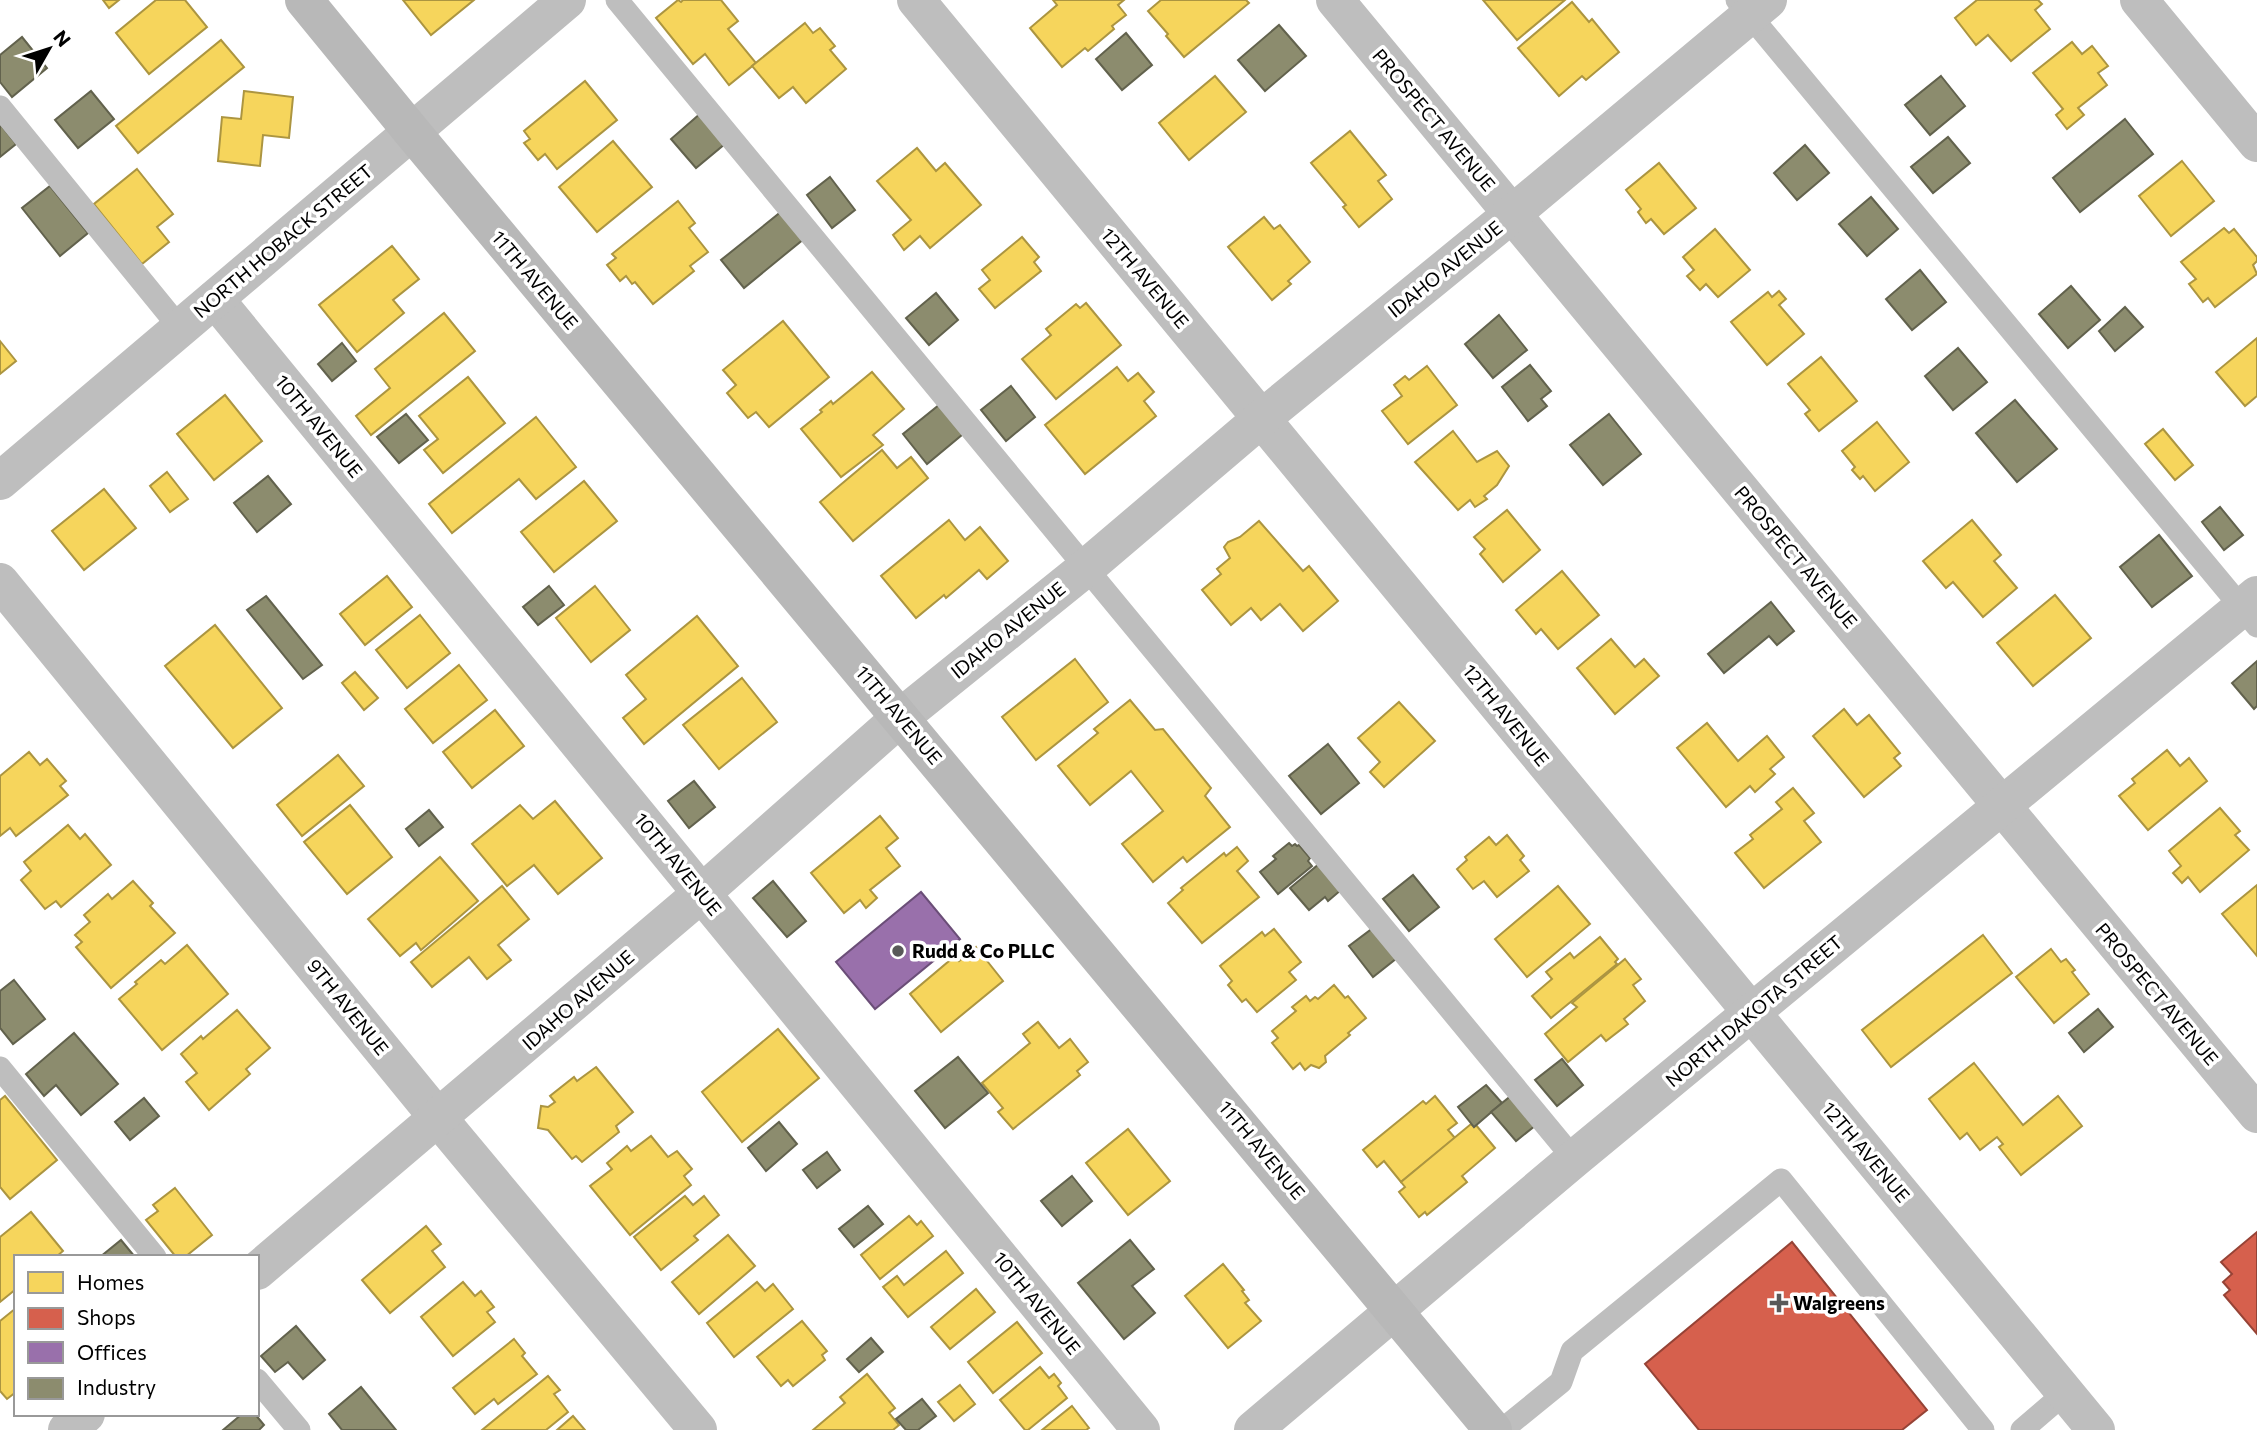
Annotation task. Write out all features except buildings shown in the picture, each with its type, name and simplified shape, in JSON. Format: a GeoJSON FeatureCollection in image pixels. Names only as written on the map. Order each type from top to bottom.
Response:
{"type":"FeatureCollection","features":[{"type":"Feature","properties":{"kind":"main road","name":"11TH AVENUE"},"geometry":{"type":"LineString","coordinates":[[304,0],[1493,1430]]}},
{"type":"Feature","properties":{"kind":"street","name":"NORTH HOBACK STREET"},"geometry":{"type":"LineString","coordinates":[[0,481],[567,0]]}},
{"type":"Feature","properties":{"kind":"street","name":"12TH AVENUE"},"geometry":{"type":"LineString","coordinates":[[916,0],[2096,1430]]}},
{"type":"Feature","properties":{"kind":"street","name":"PROSPECT AVENUE"},"geometry":{"type":"LineString","coordinates":[[1335,0],[2257,1114]]}},
{"type":"Feature","properties":{"kind":"street"},"geometry":{"type":"LineString","coordinates":[[2139,0],[2257,143]]}},
{"type":"Feature","properties":{"kind":"street","name":"IDAHO AVENUE"},"geometry":{"type":"LineString","coordinates":[[259,1269],[702,893],[901,717],[1087,567],[1261,419],[1512,214],[1752,5]]}},
{"type":"Feature","properties":{"kind":"street","name":"10TH AVENUE"},"geometry":{"type":"LineString","coordinates":[[215,299],[1141,1430]]}},
{"type":"Feature","properties":{"kind":"street","name":"9TH AVENUE"},"geometry":{"type":"LineString","coordinates":[[0,582],[439,1119],[698,1430]]}},
{"type":"Feature","properties":{"kind":"street","name":"NORTH DAKOTA STREET"},"geometry":{"type":"LineString","coordinates":[[1253,1430],[1574,1159],[2001,805],[2252,610]]}},
{"type":"Feature","properties":{"kind":"street"},"geometry":{"type":"LineString","coordinates":[[67,1430],[84,1416]]}},
{"type":"Feature","properties":{"kind":"lane"},"geometry":{"type":"LineString","coordinates":[[617,0],[1574,1159]]}},
{"type":"Feature","properties":{"kind":"lane"},"geometry":{"type":"LineString","coordinates":[[1752,5],[2252,610]]}},
{"type":"Feature","properties":{"kind":"lane"},"geometry":{"type":"LineString","coordinates":[[0,107],[180,328]]}},
{"type":"Feature","properties":{"kind":"lane"},"geometry":{"type":"LineString","coordinates":[[0,1068],[153,1255]]}},
{"type":"Feature","properties":{"kind":"lane"},"geometry":{"type":"LineString","coordinates":[[1502,1430],[1561,1382],[1572,1351],[1781,1180],[1983,1430]]}},
{"type":"Feature","properties":{"kind":"lane"},"geometry":{"type":"LineString","coordinates":[[259,1382],[299,1430]]}},
{"type":"Feature","properties":{"kind":"lane"},"geometry":{"type":"LineString","coordinates":[[2022,1430],[2065,1393]]}},
{"type":"Feature","properties":{"kind":"place","name":"Rudd & Co PLLC"},"geometry":{"type":"Point","coordinates":[898,951]}},
{"type":"Feature","properties":{"kind":"place","name":"Walgreens"},"geometry":{"type":"Point","coordinates":[1779,1303]}}]}
